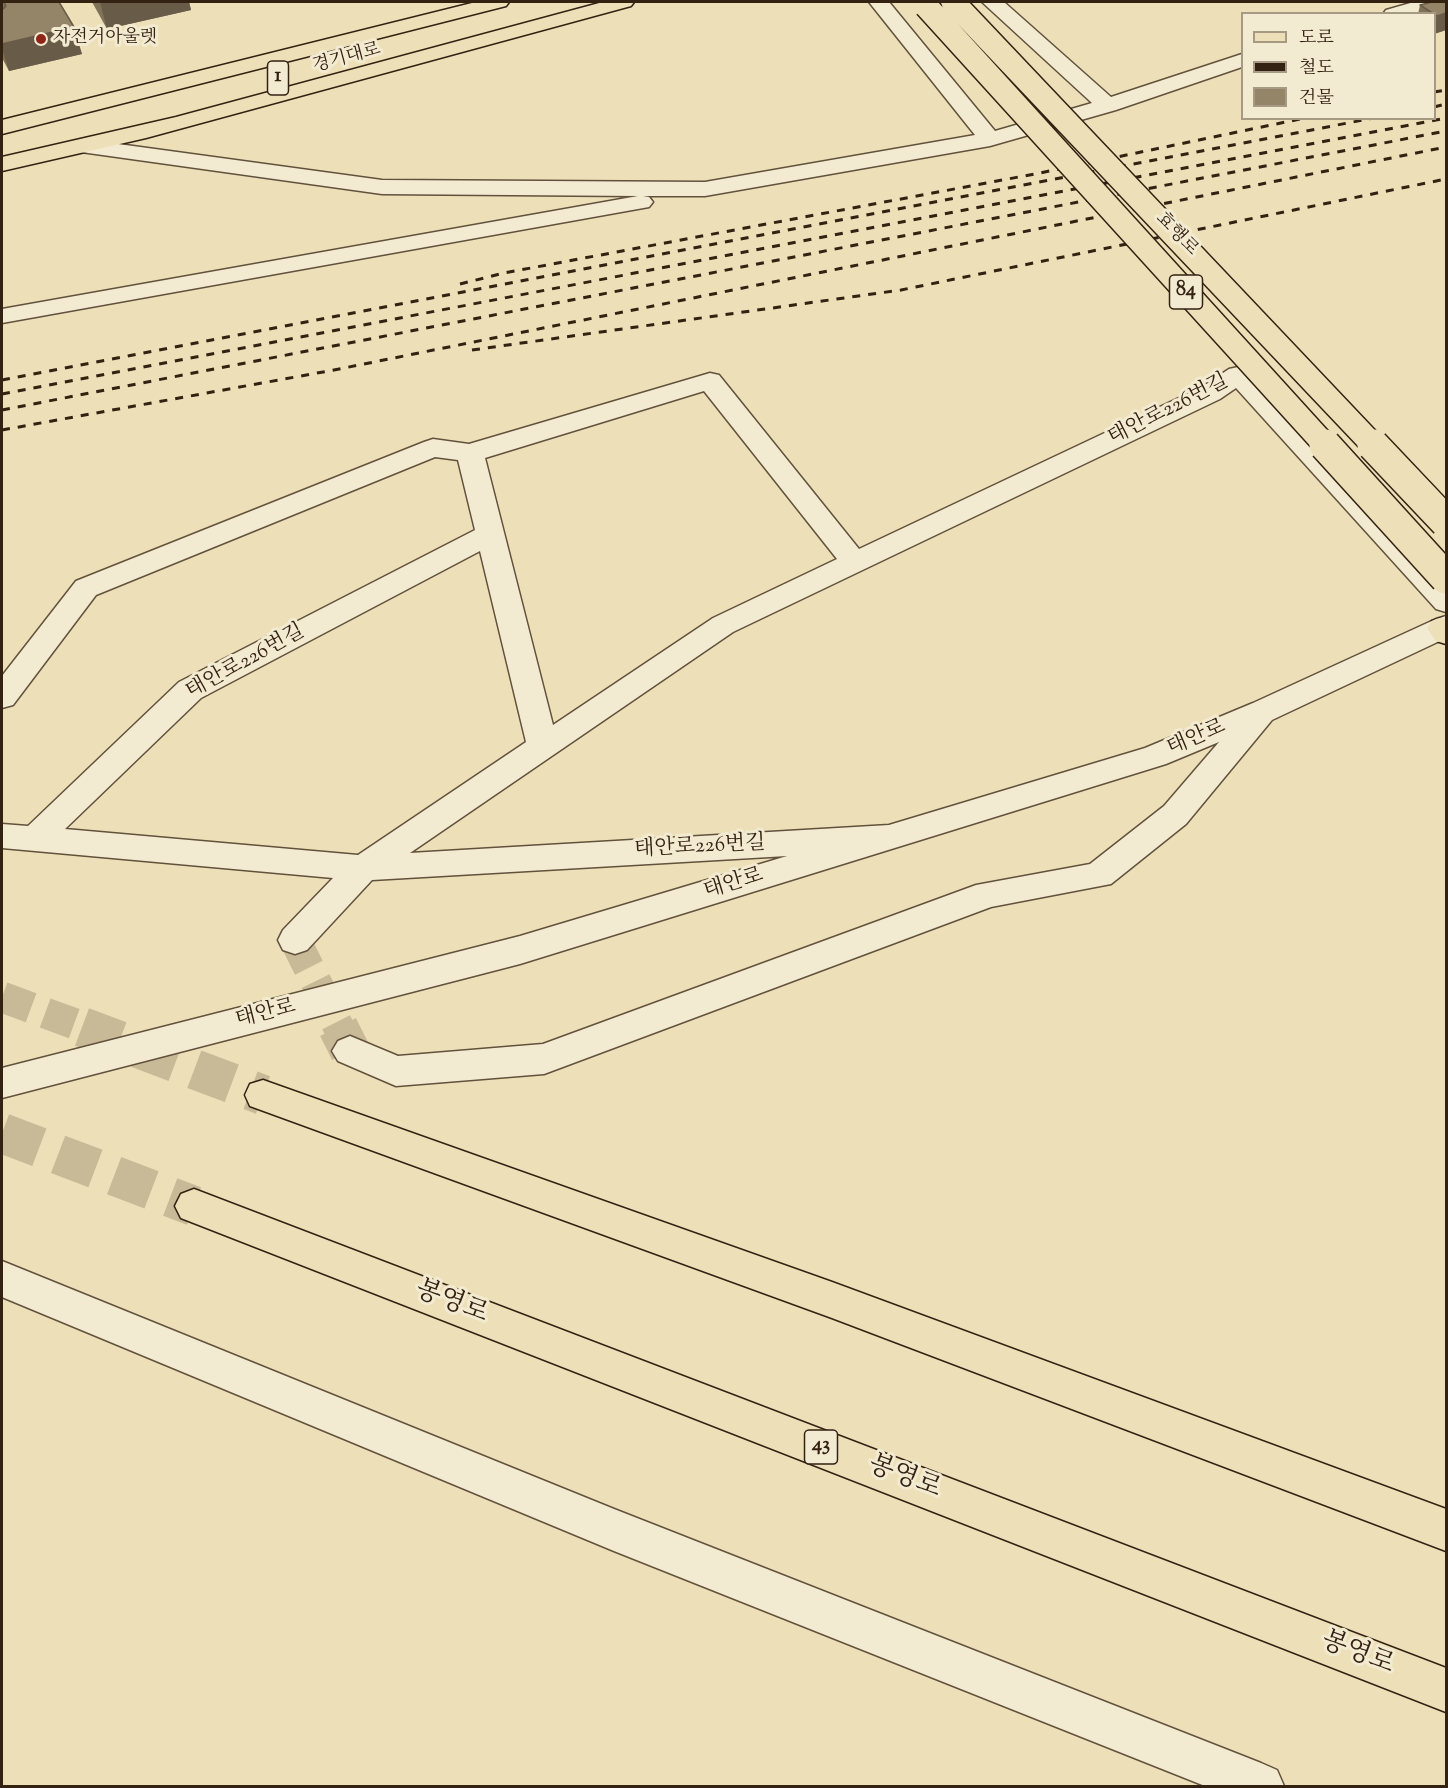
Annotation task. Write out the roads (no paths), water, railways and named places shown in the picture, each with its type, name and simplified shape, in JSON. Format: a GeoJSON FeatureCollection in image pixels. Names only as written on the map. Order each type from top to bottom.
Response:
{"type":"FeatureCollection","features":[{"type":"Feature","properties":{"kind":"main road","name":"경기대로"},"geometry":{"type":"LineString","coordinates":[[2,107],[347,24],[422,2]]}},
{"type":"Feature","properties":{"kind":"main road","name":"경기대로"},"geometry":{"type":"LineString","coordinates":[[2,127],[499,2]]}},
{"type":"Feature","properties":{"kind":"main road","name":"경기대로"},"geometry":{"type":"LineString","coordinates":[[2,147],[112,122],[552,2]]}},
{"type":"Feature","properties":{"kind":"main road"},"geometry":{"type":"LineString","coordinates":[[2,164],[89,147],[624,2]]}},
{"type":"Feature","properties":{"kind":"main road","name":"효행로"},"geometry":{"type":"LineString","coordinates":[[953,2],[1446,522]]}},
{"type":"Feature","properties":{"kind":"main road","name":"84"},"geometry":{"type":"LineString","coordinates":[[923,4],[1446,578]]}},
{"type":"Feature","properties":{"kind":"main road"},"geometry":{"type":"LineString","coordinates":[[263,1095],[843,1304],[1446,1530]]}},
{"type":"Feature","properties":{"kind":"main road","name":"봉영로"},"geometry":{"type":"LineString","coordinates":[[194,1206],[1446,1690]]}},
{"type":"Feature","properties":{"kind":"street"},"geometry":{"type":"LineString","coordinates":[[879,2],[990,139]]}},
{"type":"Feature","properties":{"kind":"street"},"geometry":{"type":"LineString","coordinates":[[992,2],[1108,105]]}},
{"type":"Feature","properties":{"kind":"street"},"geometry":{"type":"LineString","coordinates":[[1400,12],[1434,2]]}},
{"type":"Feature","properties":{"kind":"street"},"geometry":{"type":"LineString","coordinates":[[2,316],[990,139],[1108,105],[1241,60]]}},
{"type":"Feature","properties":{"kind":"street"},"geometry":{"type":"LineString","coordinates":[[89,147],[382,187],[705,189]]}},
{"type":"Feature","properties":{"kind":"street","name":"태안로226번길"},"geometry":{"type":"LineString","coordinates":[[363,868],[723,625],[1211,393],[1238,375],[1445,623]]}},
{"type":"Feature","properties":{"kind":"street"},"geometry":{"type":"LineString","coordinates":[[2,697],[86,588],[433,448],[470,453],[710,381],[855,563]]}},
{"type":"Feature","properties":{"kind":"street"},"geometry":{"type":"LineString","coordinates":[[470,453],[543,747]]}},
{"type":"Feature","properties":{"kind":"street","name":"태안로226번길"},"geometry":{"type":"LineString","coordinates":[[35,839],[190,690],[491,534]]}},
{"type":"Feature","properties":{"kind":"street","name":"태안로"},"geometry":{"type":"LineString","coordinates":[[2,1083],[520,950],[1155,756],[1264,711],[1445,623]]}},
{"type":"Feature","properties":{"kind":"street"},"geometry":{"type":"LineString","coordinates":[[350,1051],[396,1071],[544,1059],[988,894],[1099,875],[1175,815],[1264,711]]}},
{"type":"Feature","properties":{"kind":"street","name":"태안로226번길"},"geometry":{"type":"LineString","coordinates":[[2,836],[363,868],[892,837]]}},
{"type":"Feature","properties":{"kind":"street"},"geometry":{"type":"LineString","coordinates":[[295,940],[363,868]]}},
{"type":"Feature","properties":{"kind":"street"},"geometry":{"type":"LineString","coordinates":[[2,1279],[614,1530],[1261,1786]]}},
{"type":"Feature","properties":{"kind":"tunnel"},"geometry":{"type":"LineString","coordinates":[[295,940],[339,1028]]}},
{"type":"Feature","properties":{"kind":"tunnel"},"geometry":{"type":"LineString","coordinates":[[2,997],[86,1028]]}},
{"type":"Feature","properties":{"kind":"tunnel"},"geometry":{"type":"LineString","coordinates":[[82,1027],[263,1095]]}},
{"type":"Feature","properties":{"kind":"tunnel"},"geometry":{"type":"LineString","coordinates":[[338,1027],[350,1051]]}},
{"type":"Feature","properties":{"kind":"tunnel"},"geometry":{"type":"LineString","coordinates":[[2,1133],[194,1206]]}},
{"type":"Feature","properties":{"kind":"railway"},"geometry":{"type":"LineString","coordinates":[[1436,92],[1446,90]]}},
{"type":"Feature","properties":{"kind":"railway"},"geometry":{"type":"LineString","coordinates":[[1436,106],[1446,104]]}},
{"type":"Feature","properties":{"kind":"railway"},"geometry":{"type":"LineString","coordinates":[[1436,120],[1446,118]]}},
{"type":"Feature","properties":{"kind":"railway"},"geometry":{"type":"LineString","coordinates":[[460,284],[504,273],[1040,173],[1295,120]]}},
{"type":"Feature","properties":{"kind":"railway"},"geometry":{"type":"LineString","coordinates":[[2,380],[1364,120]]}},
{"type":"Feature","properties":{"kind":"railway"},"geometry":{"type":"LineString","coordinates":[[2,394],[1436,120]]}},
{"type":"Feature","properties":{"kind":"railway"},"geometry":{"type":"LineString","coordinates":[[2,410],[1446,131]]}},
{"type":"Feature","properties":{"kind":"railway"},"geometry":{"type":"LineString","coordinates":[[2,430],[334,370],[1446,147]]}},
{"type":"Feature","properties":{"kind":"railway"},"geometry":{"type":"LineString","coordinates":[[472,350],[901,290],[1446,179]]}},
{"type":"Feature","properties":{"kind":"place","name":"자전거아울렛"},"geometry":{"type":"Point","coordinates":[41,39]}}]}
